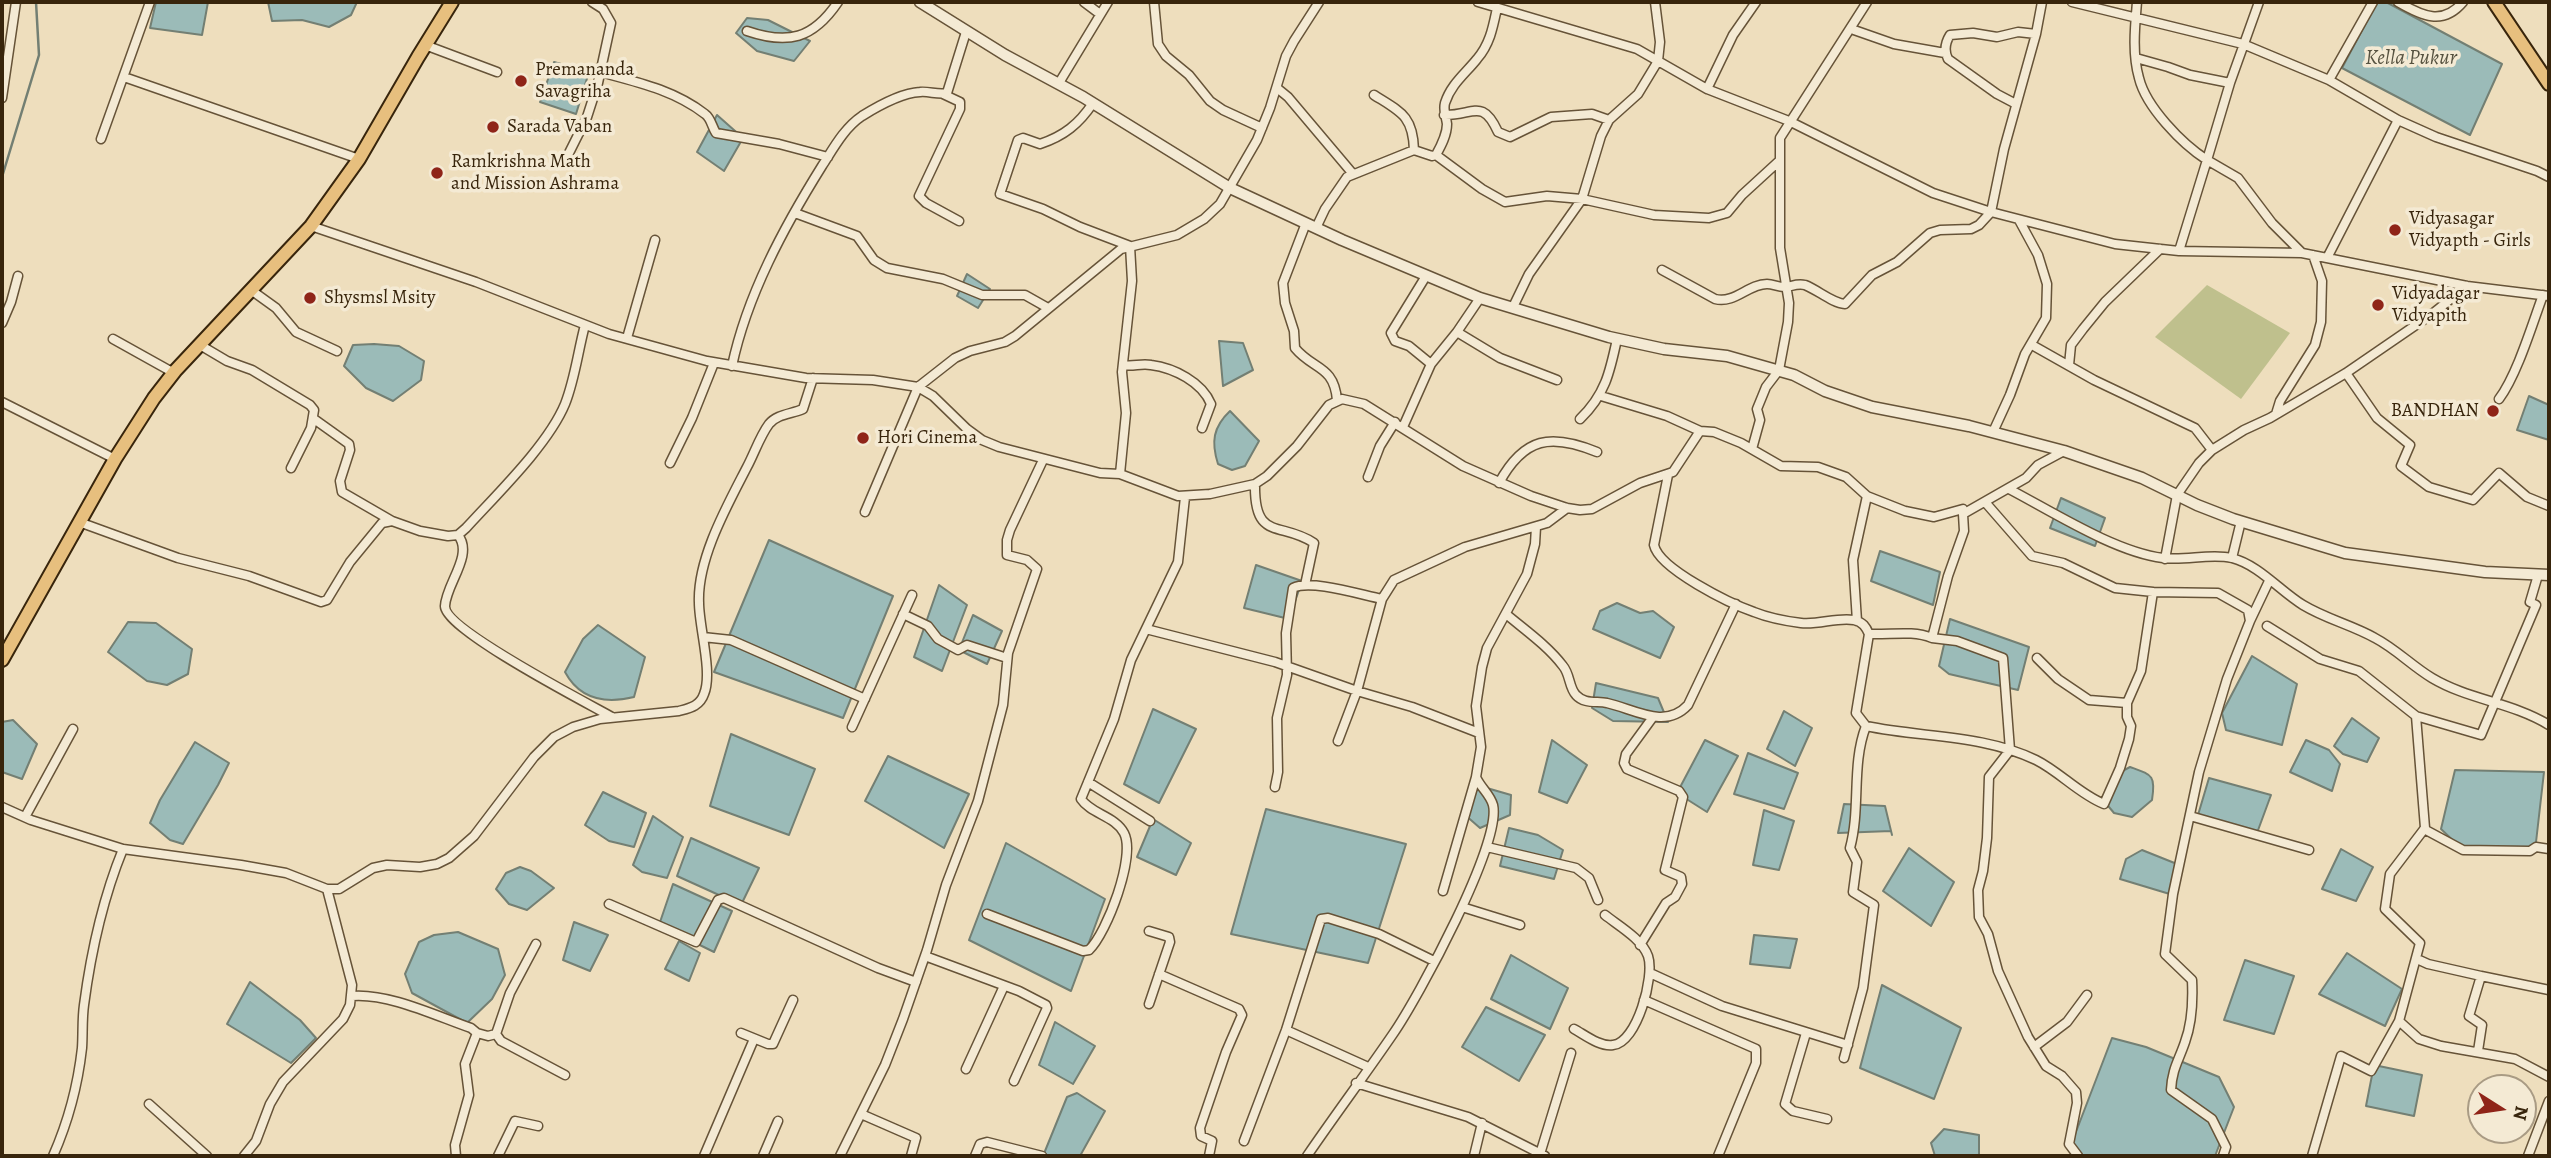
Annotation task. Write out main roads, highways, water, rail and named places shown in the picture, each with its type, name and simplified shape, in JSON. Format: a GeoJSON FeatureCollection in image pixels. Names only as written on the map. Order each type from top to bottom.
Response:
{"type":"FeatureCollection","features":[{"type":"Feature","properties":{"kind":"main road"},"geometry":{"type":"LineString","coordinates":[[2,660],[115,459],[154,398],[311,226],[359,159],[453,2]]}},
{"type":"Feature","properties":{"kind":"main road"},"geometry":{"type":"LineString","coordinates":[[2494,2],[2549,85]]}},
{"type":"Feature","properties":{"kind":"water"},"geometry":{"type":"Polygon","coordinates":[[[156,2],[208,2],[202,35],[150,28],[156,2]]]}},
{"type":"Feature","properties":{"kind":"water"},"geometry":{"type":"Polygon","coordinates":[[[268,2],[357,2],[351,15],[329,27],[302,20],[272,21],[268,2]]]}},
{"type":"Feature","properties":{"kind":"water","name":"Kella Pukur"},"geometry":{"type":"Polygon","coordinates":[[[2377,2],[2386,2],[2502,64],[2470,135],[2342,68],[2377,2]]]}},
{"type":"Feature","properties":{"kind":"water"},"geometry":{"type":"Polygon","coordinates":[[[747,18],[768,20],[810,41],[794,61],[757,51],[736,33],[747,18]]]}},
{"type":"Feature","properties":{"kind":"water"},"geometry":{"type":"Polygon","coordinates":[[[554,62],[589,72],[576,114],[540,102],[554,62]]]}},
{"type":"Feature","properties":{"kind":"water"},"geometry":{"type":"Polygon","coordinates":[[[717,115],[743,138],[724,171],[697,152],[717,115]]]}},
{"type":"Feature","properties":{"kind":"water"},"geometry":{"type":"Polygon","coordinates":[[[967,274],[990,289],[978,308],[957,296],[967,274]]]}},
{"type":"Feature","properties":{"kind":"water"},"geometry":{"type":"Polygon","coordinates":[[[1219,341],[1243,343],[1253,370],[1223,386],[1219,341]]]}},
{"type":"Feature","properties":{"kind":"water"},"geometry":{"type":"Polygon","coordinates":[[[353,345],[399,346],[424,361],[421,380],[393,401],[366,388],[344,366],[353,345]]]}},
{"type":"Feature","properties":{"kind":"water"},"geometry":{"type":"Polygon","coordinates":[[[2529,396],[2549,405],[2549,440],[2517,430],[2529,396]]]}},
{"type":"Feature","properties":{"kind":"water"},"geometry":{"type":"Polygon","coordinates":[[[1230,411],[1259,441],[1245,466],[1232,470],[1218,464],[1214,442],[1220,423],[1230,411]]]}},
{"type":"Feature","properties":{"kind":"water"},"geometry":{"type":"Polygon","coordinates":[[[2061,498],[2105,518],[2095,546],[2050,528],[2061,498]]]}},
{"type":"Feature","properties":{"kind":"water"},"geometry":{"type":"Polygon","coordinates":[[[769,540],[893,596],[843,718],[714,672],[769,540]]]}},
{"type":"Feature","properties":{"kind":"water"},"geometry":{"type":"Polygon","coordinates":[[[1880,551],[1940,572],[1933,605],[1871,581],[1880,551]]]}},
{"type":"Feature","properties":{"kind":"water"},"geometry":{"type":"Polygon","coordinates":[[[1256,565],[1302,581],[1289,619],[1244,608],[1256,565]]]}},
{"type":"Feature","properties":{"kind":"water"},"geometry":{"type":"Polygon","coordinates":[[[939,585],[967,605],[942,671],[914,657],[939,585]]]}},
{"type":"Feature","properties":{"kind":"water"},"geometry":{"type":"Polygon","coordinates":[[[1617,603],[1640,613],[1653,611],[1674,627],[1660,658],[1593,629],[1600,611],[1617,603]]]}},
{"type":"Feature","properties":{"kind":"water"},"geometry":{"type":"Polygon","coordinates":[[[973,615],[1002,631],[987,664],[959,650],[973,615]]]}},
{"type":"Feature","properties":{"kind":"water"},"geometry":{"type":"Polygon","coordinates":[[[1950,619],[2029,647],[2018,690],[1949,674],[1939,666],[1950,619]]]}},
{"type":"Feature","properties":{"kind":"water"},"geometry":{"type":"Polygon","coordinates":[[[128,622],[156,623],[192,649],[188,674],[167,685],[147,681],[108,652],[128,622]]]}},
{"type":"Feature","properties":{"kind":"water"},"geometry":{"type":"Polygon","coordinates":[[[598,625],[645,657],[634,697],[613,700],[594,698],[578,689],[565,672],[583,639],[598,625]]]}},
{"type":"Feature","properties":{"kind":"water"},"geometry":{"type":"Polygon","coordinates":[[[2252,656],[2297,684],[2282,745],[2226,730],[2222,713],[2252,656]]]}},
{"type":"Feature","properties":{"kind":"water"},"geometry":{"type":"Polygon","coordinates":[[[1596,683],[1658,698],[1668,722],[1613,721],[1592,708],[1596,683]]]}},
{"type":"Feature","properties":{"kind":"water"},"geometry":{"type":"Polygon","coordinates":[[[1153,709],[1196,729],[1159,803],[1124,784],[1153,709]]]}},
{"type":"Feature","properties":{"kind":"water"},"geometry":{"type":"Polygon","coordinates":[[[1784,711],[1812,728],[1795,766],[1767,749],[1784,711]]]}},
{"type":"Feature","properties":{"kind":"water"},"geometry":{"type":"Polygon","coordinates":[[[2352,718],[2379,738],[2367,762],[2343,754],[2334,746],[2352,718]]]}},
{"type":"Feature","properties":{"kind":"water"},"geometry":{"type":"Polygon","coordinates":[[[13,720],[37,744],[22,779],[2,772],[2,722],[13,720]]]}},
{"type":"Feature","properties":{"kind":"water"},"geometry":{"type":"Polygon","coordinates":[[[731,734],[815,769],[789,835],[710,806],[731,734]]]}},
{"type":"Feature","properties":{"kind":"water"},"geometry":{"type":"Polygon","coordinates":[[[1552,740],[1587,765],[1567,803],[1539,792],[1552,740]]]}},
{"type":"Feature","properties":{"kind":"water"},"geometry":{"type":"Polygon","coordinates":[[[1705,740],[1738,756],[1707,812],[1677,793],[1705,740]]]}},
{"type":"Feature","properties":{"kind":"water"},"geometry":{"type":"Polygon","coordinates":[[[2306,740],[2329,750],[2340,764],[2332,791],[2290,772],[2306,740]]]}},
{"type":"Feature","properties":{"kind":"water"},"geometry":{"type":"Polygon","coordinates":[[[195,742],[229,763],[183,844],[170,840],[150,823],[160,800],[195,742]]]}},
{"type":"Feature","properties":{"kind":"water"},"geometry":{"type":"Polygon","coordinates":[[[1748,753],[1798,773],[1784,809],[1734,794],[1748,753]]]}},
{"type":"Feature","properties":{"kind":"water"},"geometry":{"type":"Polygon","coordinates":[[[888,756],[969,794],[944,848],[865,801],[888,756]]]}},
{"type":"Feature","properties":{"kind":"water"},"geometry":{"type":"Polygon","coordinates":[[[2130,767],[2148,774],[2153,781],[2152,800],[2132,817],[2114,813],[2104,801],[2111,780],[2130,767]]]}},
{"type":"Feature","properties":{"kind":"water"},"geometry":{"type":"Polygon","coordinates":[[[2455,770],[2544,772],[2535,851],[2464,851],[2441,829],[2455,770]]]}},
{"type":"Feature","properties":{"kind":"water"},"geometry":{"type":"Polygon","coordinates":[[[2209,778],[2271,795],[2257,833],[2198,815],[2209,778]]]}},
{"type":"Feature","properties":{"kind":"water"},"geometry":{"type":"Polygon","coordinates":[[[1473,784],[1511,795],[1510,815],[1480,828],[1464,814],[1473,784]]]}},
{"type":"Feature","properties":{"kind":"water"},"geometry":{"type":"Polygon","coordinates":[[[603,792],[646,813],[634,847],[609,841],[585,825],[603,792]]]}},
{"type":"Feature","properties":{"kind":"water"},"geometry":{"type":"Polygon","coordinates":[[[1844,804],[1885,806],[1892,835],[1891,831],[1838,833],[1844,804]]]}},
{"type":"Feature","properties":{"kind":"water"},"geometry":{"type":"Polygon","coordinates":[[[1266,809],[1406,844],[1368,963],[1231,934],[1266,809]]]}},
{"type":"Feature","properties":{"kind":"water"},"geometry":{"type":"Polygon","coordinates":[[[1764,810],[1794,821],[1779,870],[1753,865],[1764,810]]]}},
{"type":"Feature","properties":{"kind":"water"},"geometry":{"type":"Polygon","coordinates":[[[653,816],[683,837],[667,878],[642,872],[633,865],[653,816]]]}},
{"type":"Feature","properties":{"kind":"water"},"geometry":{"type":"Polygon","coordinates":[[[1153,819],[1191,843],[1176,875],[1137,857],[1153,819]]]}},
{"type":"Feature","properties":{"kind":"water"},"geometry":{"type":"Polygon","coordinates":[[[1509,828],[1538,835],[1563,850],[1554,879],[1500,866],[1509,828]]]}},
{"type":"Feature","properties":{"kind":"water"},"geometry":{"type":"Polygon","coordinates":[[[691,838],[759,868],[741,905],[677,876],[691,838]]]}},
{"type":"Feature","properties":{"kind":"water"},"geometry":{"type":"Polygon","coordinates":[[[1006,843],[1105,899],[1071,991],[969,940],[1006,843]]]}},
{"type":"Feature","properties":{"kind":"water"},"geometry":{"type":"Polygon","coordinates":[[[1909,848],[1954,882],[1931,926],[1883,891],[1909,848]]]}},
{"type":"Feature","properties":{"kind":"water"},"geometry":{"type":"Polygon","coordinates":[[[2341,849],[2373,867],[2356,901],[2322,889],[2341,849]]]}},
{"type":"Feature","properties":{"kind":"water"},"geometry":{"type":"Polygon","coordinates":[[[2142,850],[2182,866],[2173,895],[2120,879],[2126,859],[2142,850]]]}},
{"type":"Feature","properties":{"kind":"water"},"geometry":{"type":"Polygon","coordinates":[[[520,867],[531,871],[554,888],[527,910],[509,904],[496,889],[506,873],[520,867]]]}},
{"type":"Feature","properties":{"kind":"water"},"geometry":{"type":"Polygon","coordinates":[[[673,884],[732,911],[714,952],[659,925],[673,884]]]}},
{"type":"Feature","properties":{"kind":"water"},"geometry":{"type":"Polygon","coordinates":[[[574,922],[608,935],[590,971],[563,960],[574,922]]]}},
{"type":"Feature","properties":{"kind":"water"},"geometry":{"type":"Polygon","coordinates":[[[458,932],[498,949],[505,975],[492,999],[467,1023],[412,993],[405,974],[419,942],[434,935],[458,932]]]}},
{"type":"Feature","properties":{"kind":"water"},"geometry":{"type":"Polygon","coordinates":[[[1754,935],[1797,939],[1790,968],[1750,964],[1754,935]]]}},
{"type":"Feature","properties":{"kind":"water"},"geometry":{"type":"Polygon","coordinates":[[[679,941],[700,953],[689,981],[665,969],[679,941]]]}},
{"type":"Feature","properties":{"kind":"water"},"geometry":{"type":"Polygon","coordinates":[[[2347,953],[2402,989],[2385,1026],[2319,994],[2347,953]]]}},
{"type":"Feature","properties":{"kind":"water"},"geometry":{"type":"Polygon","coordinates":[[[1511,955],[1568,988],[1550,1029],[1491,999],[1511,955]]]}},
{"type":"Feature","properties":{"kind":"water"},"geometry":{"type":"Polygon","coordinates":[[[2245,960],[2294,976],[2274,1034],[2224,1020],[2245,960]]]}},
{"type":"Feature","properties":{"kind":"water"},"geometry":{"type":"Polygon","coordinates":[[[250,982],[300,1020],[316,1038],[291,1063],[227,1024],[250,982]]]}},
{"type":"Feature","properties":{"kind":"water"},"geometry":{"type":"Polygon","coordinates":[[[1882,985],[1961,1028],[1934,1099],[1860,1068],[1882,985]]]}},
{"type":"Feature","properties":{"kind":"water"},"geometry":{"type":"Polygon","coordinates":[[[1486,1007],[1545,1035],[1519,1081],[1462,1047],[1486,1007]]]}},
{"type":"Feature","properties":{"kind":"water"},"geometry":{"type":"Polygon","coordinates":[[[1055,1022],[1095,1046],[1073,1084],[1039,1065],[1055,1022]]]}},
{"type":"Feature","properties":{"kind":"water"},"geometry":{"type":"Polygon","coordinates":[[[2112,1038],[2146,1047],[2219,1077],[2234,1107],[2215,1156],[2085,1156],[2069,1150],[2112,1038]]]}},
{"type":"Feature","properties":{"kind":"water"},"geometry":{"type":"Polygon","coordinates":[[[2374,1065],[2422,1075],[2414,1116],[2366,1106],[2374,1065]]]}},
{"type":"Feature","properties":{"kind":"water"},"geometry":{"type":"Polygon","coordinates":[[[1077,1093],[1105,1111],[1080,1156],[1043,1156],[1067,1097],[1077,1093]]]}},
{"type":"Feature","properties":{"kind":"water"},"geometry":{"type":"Polygon","coordinates":[[[1944,1129],[1979,1135],[1979,1156],[1935,1156],[1931,1143],[1944,1129]]]}},
{"type":"Feature","properties":{"kind":"waterway"},"geometry":{"type":"LineString","coordinates":[[2,177],[39,55],[36,2]]}},
{"type":"Feature","properties":{"kind":"place","name":"Premananda Savagriha"},"geometry":{"type":"Point","coordinates":[521,81]}},
{"type":"Feature","properties":{"kind":"place","name":"Sarada Vaban"},"geometry":{"type":"Point","coordinates":[493,127]}},
{"type":"Feature","properties":{"kind":"place","name":"Ramkrishna Math and Mission Ashrama"},"geometry":{"type":"Point","coordinates":[437,173]}},
{"type":"Feature","properties":{"kind":"place","name":"Vidyasagar Vidyapth - Girls"},"geometry":{"type":"Point","coordinates":[2395,230]}},
{"type":"Feature","properties":{"kind":"place","name":"Shysmsl Msity"},"geometry":{"type":"Point","coordinates":[310,298]}},
{"type":"Feature","properties":{"kind":"place","name":"Vidyadagar Vidyapith"},"geometry":{"type":"Point","coordinates":[2378,305]}},
{"type":"Feature","properties":{"kind":"place","name":"BANDHAN"},"geometry":{"type":"Point","coordinates":[2493,411]}},
{"type":"Feature","properties":{"kind":"place","name":"Hori Cinema"},"geometry":{"type":"Point","coordinates":[863,438]}}]}
